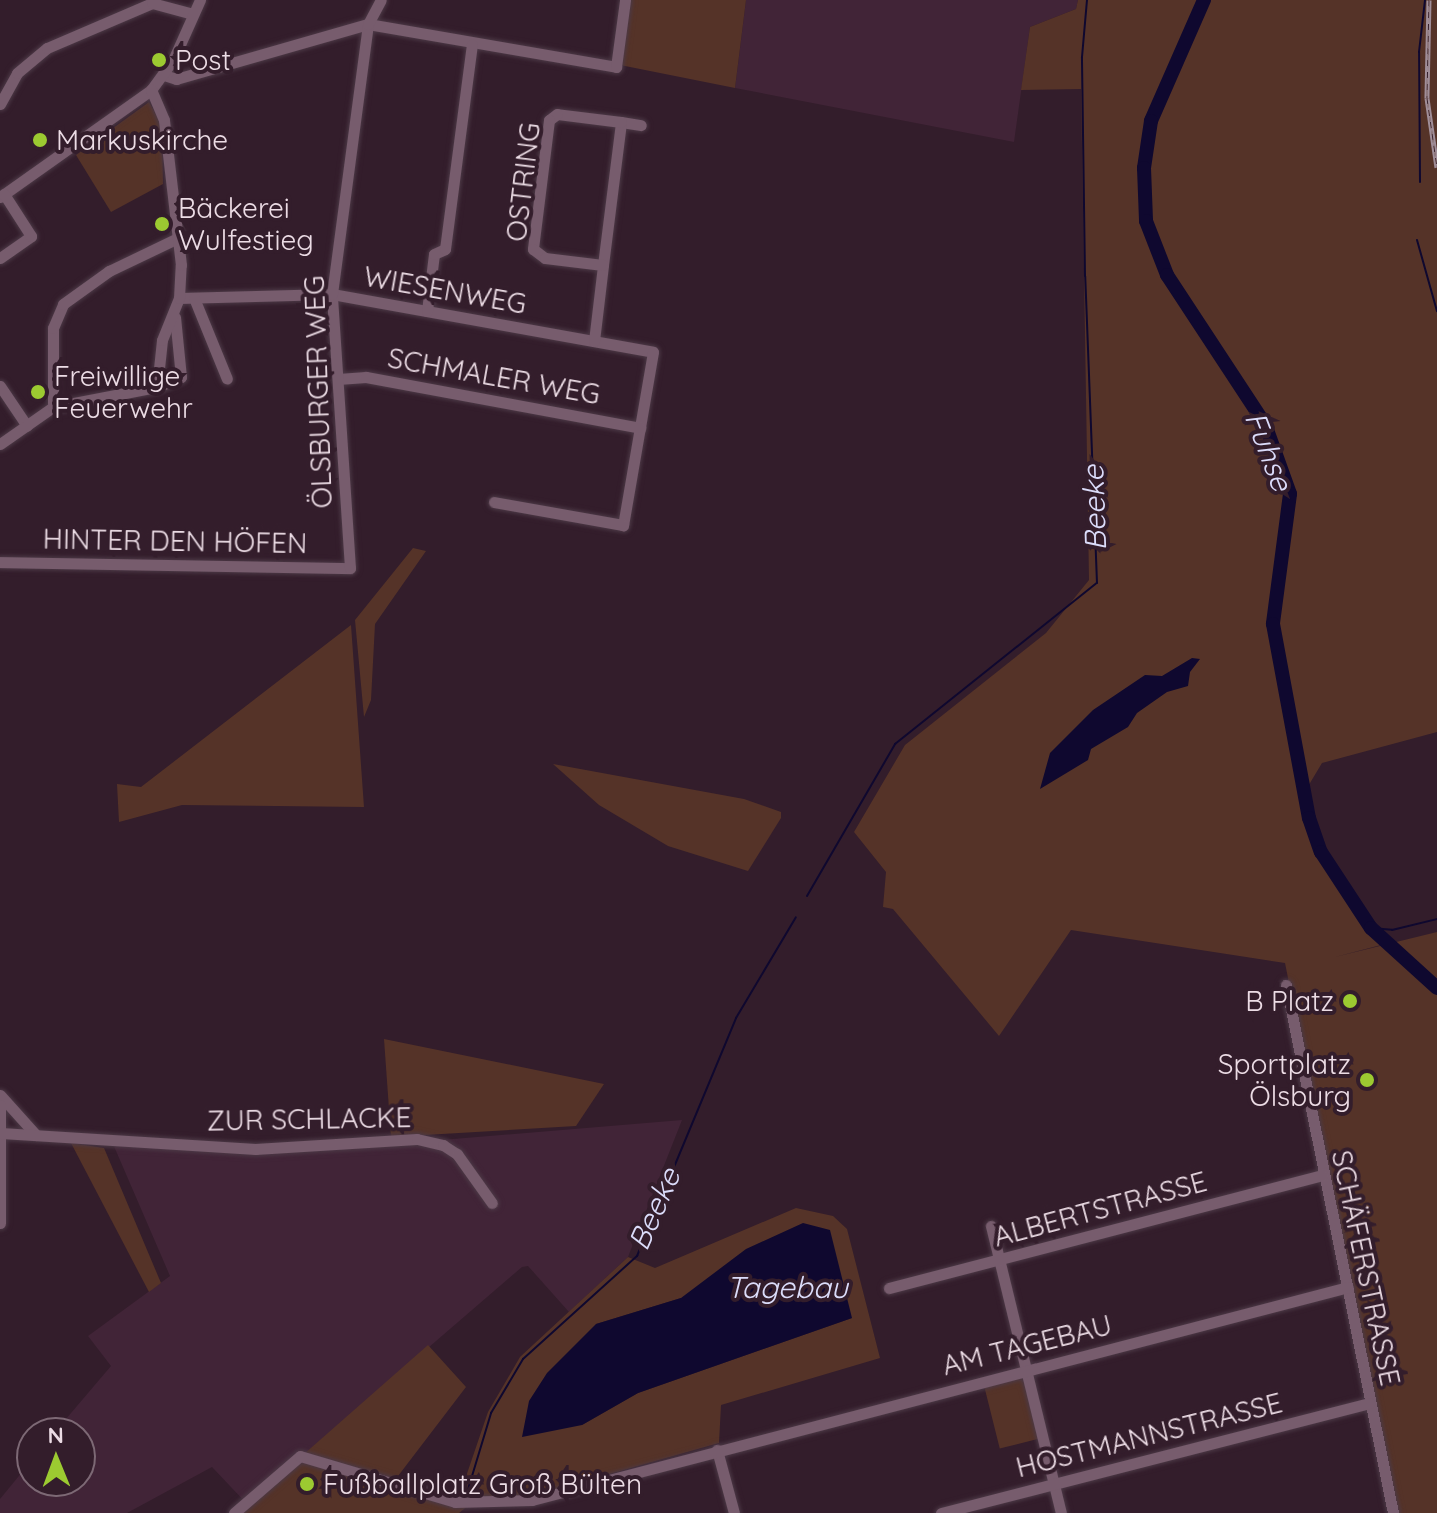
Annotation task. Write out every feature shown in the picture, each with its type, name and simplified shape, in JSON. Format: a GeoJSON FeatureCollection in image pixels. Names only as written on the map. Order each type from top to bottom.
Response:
{"type":"FeatureCollection","features":[{"type":"Feature","properties":{"kind":"street"},"geometry":{"type":"LineString","coordinates":[[0,258],[31,236],[2,195],[151,90],[164,75],[200,0]]}},
{"type":"Feature","properties":{"kind":"street"},"geometry":{"type":"LineString","coordinates":[[368,24],[381,0]]}},
{"type":"Feature","properties":{"kind":"street"},"geometry":{"type":"LineString","coordinates":[[164,75],[176,79],[368,24],[472,45],[616,67],[625,0]]}},
{"type":"Feature","properties":{"kind":"street"},"geometry":{"type":"LineString","coordinates":[[0,104],[17,73],[47,48],[152,3],[193,14]]}},
{"type":"Feature","properties":{"kind":"street","name":"ÖLSBURGER WEG"},"geometry":{"type":"LineString","coordinates":[[350,568],[332,294],[368,24]]}},
{"type":"Feature","properties":{"kind":"street"},"geometry":{"type":"LineString","coordinates":[[427,311],[434,254],[445,249],[472,45]]}},
{"type":"Feature","properties":{"kind":"street"},"geometry":{"type":"LineString","coordinates":[[151,90],[164,120],[178,238],[179,298],[174,317],[162,340],[157,387]]}},
{"type":"Feature","properties":{"kind":"street","name":"OSTRING"},"geometry":{"type":"LineString","coordinates":[[603,265],[545,258],[533,249],[552,116],[641,125]]}},
{"type":"Feature","properties":{"kind":"street"},"geometry":{"type":"LineString","coordinates":[[594,341],[621,122]]}},
{"type":"Feature","properties":{"kind":"street"},"geometry":{"type":"LineString","coordinates":[[53,407],[53,328],[63,304],[109,271],[178,238]]}},
{"type":"Feature","properties":{"kind":"street","name":"WIESENWEG"},"geometry":{"type":"LineString","coordinates":[[179,298],[332,294],[653,352],[640,428]]}},
{"type":"Feature","properties":{"kind":"street"},"geometry":{"type":"LineString","coordinates":[[194,298],[227,379]]}},
{"type":"Feature","properties":{"kind":"street"},"geometry":{"type":"LineString","coordinates":[[0,444],[53,407],[157,387],[181,377],[174,317]]}},
{"type":"Feature","properties":{"kind":"street","name":"SCHMALER WEG"},"geometry":{"type":"LineString","coordinates":[[338,379],[366,377],[640,428]]}},
{"type":"Feature","properties":{"kind":"street"},"geometry":{"type":"LineString","coordinates":[[0,386],[27,426]]}},
{"type":"Feature","properties":{"kind":"street"},"geometry":{"type":"LineString","coordinates":[[494,502],[623,525],[640,428]]}},
{"type":"Feature","properties":{"kind":"street","name":"HINTER DEN HÖFEN"},"geometry":{"type":"LineString","coordinates":[[0,562],[350,568]]}},
{"type":"Feature","properties":{"kind":"street","name":"SCHÄFERSTRASSE"},"geometry":{"type":"LineString","coordinates":[[1286,985],[1322,1175],[1348,1287],[1393,1513]]}},
{"type":"Feature","properties":{"kind":"street"},"geometry":{"type":"LineString","coordinates":[[0,1095],[36,1136]]}},
{"type":"Feature","properties":{"kind":"street"},"geometry":{"type":"LineString","coordinates":[[0,1105],[0,1223]]}},
{"type":"Feature","properties":{"kind":"street","name":"ZUR SCHLACKE"},"geometry":{"type":"LineString","coordinates":[[1,1133],[255,1149],[417,1139],[443,1145],[457,1154],[492,1203]]}},
{"type":"Feature","properties":{"kind":"street","name":"ALBERTSTRASSE"},"geometry":{"type":"LineString","coordinates":[[889,1288],[1322,1175]]}},
{"type":"Feature","properties":{"kind":"street"},"geometry":{"type":"LineString","coordinates":[[991,1226],[1061,1513]]}},
{"type":"Feature","properties":{"kind":"street","name":"AM TAGEBAU"},"geometry":{"type":"LineString","coordinates":[[234,1513],[300,1456],[462,1502],[532,1500],[1348,1287]]}},
{"type":"Feature","properties":{"kind":"street","name":"HOSTMANNSTRASSE"},"geometry":{"type":"LineString","coordinates":[[941,1513],[1369,1403]]}},
{"type":"Feature","properties":{"kind":"street"},"geometry":{"type":"LineString","coordinates":[[717,1450],[734,1513]]}},
{"type":"Feature","properties":{"kind":"shaded area"},"geometry":{"type":"Polygon","coordinates":[[[630,0],[746,0],[735,88],[620,65],[630,0]]]}},
{"type":"Feature","properties":{"kind":"shaded area"},"geometry":{"type":"Polygon","coordinates":[[[746,0],[1078,0],[1076,9],[1030,27],[1014,142],[735,88],[746,0]]]}},
{"type":"Feature","properties":{"kind":"shaded area"},"geometry":{"type":"Polygon","coordinates":[[[1078,0],[1437,0],[1437,732],[1322,763],[1301,798],[1317,853],[1381,945],[1335,957],[1437,932],[1437,1513],[1395,1513],[1285,963],[1071,930],[999,1036],[893,909],[883,907],[886,872],[854,832],[905,745],[1046,633],[1089,580],[1081,89],[1021,90],[1030,27],[1076,9],[1078,0]]]}},
{"type":"Feature","properties":{"kind":"shaded area"},"geometry":{"type":"Polygon","coordinates":[[[149,102],[162,125],[163,184],[111,212],[76,155],[149,102]]]}},
{"type":"Feature","properties":{"kind":"shaded area"},"geometry":{"type":"Polygon","coordinates":[[[413,548],[426,551],[375,624],[371,700],[364,717],[355,620],[413,548]]]}},
{"type":"Feature","properties":{"kind":"shaded area"},"geometry":{"type":"Polygon","coordinates":[[[351,625],[364,807],[182,805],[119,822],[117,784],[141,787],[351,625]]]}},
{"type":"Feature","properties":{"kind":"shaded area"},"geometry":{"type":"Polygon","coordinates":[[[553,764],[744,799],[781,812],[781,818],[748,871],[668,846],[599,805],[553,764]]]}},
{"type":"Feature","properties":{"kind":"shaded area"},"geometry":{"type":"Polygon","coordinates":[[[384,1039],[604,1084],[576,1126],[391,1137],[384,1039]]]}},
{"type":"Feature","properties":{"kind":"shaded area"},"geometry":{"type":"Polygon","coordinates":[[[682,1120],[628,1257],[569,1312],[528,1266],[522,1267],[247,1504],[212,1467],[127,1513],[0,1513],[0,1499],[16,1480],[16,1497],[96,1497],[96,1417],[68,1417],[111,1366],[88,1336],[170,1276],[113,1144],[381,1145],[682,1120]]]}},
{"type":"Feature","properties":{"kind":"shaded area"},"geometry":{"type":"Polygon","coordinates":[[[71,1143],[104,1148],[161,1283],[149,1292],[71,1143]]]}},
{"type":"Feature","properties":{"kind":"shaded area"},"geometry":{"type":"Polygon","coordinates":[[[796,1208],[833,1216],[847,1229],[880,1358],[721,1405],[719,1443],[532,1496],[474,1501],[459,1513],[237,1513],[428,1345],[466,1387],[395,1480],[459,1497],[488,1412],[520,1357],[628,1257],[655,1268],[796,1208]],[[681,1298],[596,1324],[582,1425],[638,1393],[852,1318],[681,1298]]]}},
{"type":"Feature","properties":{"kind":"shaded area"},"geometry":{"type":"Polygon","coordinates":[[[1026,1376],[1041,1438],[1000,1449],[984,1386],[1026,1376]]]}},
{"type":"Feature","properties":{"kind":"water"},"geometry":{"type":"Polygon","coordinates":[[[1192,658],[1200,659],[1190,672],[1188,686],[1167,692],[1137,713],[1128,727],[1091,749],[1088,760],[1040,789],[1050,753],[1093,710],[1145,675],[1162,676],[1192,658]]]}},
{"type":"Feature","properties":{"kind":"water","name":"Tagebau"},"geometry":{"type":"Polygon","coordinates":[[[803,1223],[830,1230],[852,1318],[638,1393],[582,1425],[522,1437],[529,1401],[547,1373],[596,1324],[681,1298],[746,1249],[803,1223]]]}},
{"type":"Feature","properties":{"kind":"waterway","name":"Beeke"},"geometry":{"type":"LineString","coordinates":[[807,896],[895,744],[1097,583],[1085,276],[1082,57],[1087,0]]}},
{"type":"Feature","properties":{"kind":"waterway","name":"Fuhse"},"geometry":{"type":"LineString","coordinates":[[1204,0],[1151,121],[1144,168],[1146,221],[1167,275],[1265,424],[1290,494],[1273,624],[1309,818],[1321,852],[1371,928],[1437,988]]}},
{"type":"Feature","properties":{"kind":"waterway"},"geometry":{"type":"LineString","coordinates":[[1420,182],[1419,52],[1425,0]]}},
{"type":"Feature","properties":{"kind":"waterway"},"geometry":{"type":"LineString","coordinates":[[1417,240],[1437,311]]}},
{"type":"Feature","properties":{"kind":"waterway","name":"Beeke"},"geometry":{"type":"LineString","coordinates":[[466,1496],[491,1413],[523,1359],[637,1256],[736,1018],[796,917]]}},
{"type":"Feature","properties":{"kind":"waterway"},"geometry":{"type":"LineString","coordinates":[[1371,928],[1392,930],[1437,919]]}},
{"type":"Feature","properties":{"kind":"railway"},"geometry":{"type":"LineString","coordinates":[[1429,0],[1427,98],[1437,167]]}},
{"type":"Feature","properties":{"kind":"place","name":"Post"},"geometry":{"type":"Point","coordinates":[159,60]}},
{"type":"Feature","properties":{"kind":"place","name":"Markuskirche"},"geometry":{"type":"Point","coordinates":[40,140]}},
{"type":"Feature","properties":{"kind":"place","name":"Bäckerei Wulfestieg"},"geometry":{"type":"Point","coordinates":[162,224]}},
{"type":"Feature","properties":{"kind":"place","name":"Freiwillige Feuerwehr"},"geometry":{"type":"Point","coordinates":[38,392]}},
{"type":"Feature","properties":{"kind":"place","name":"B Platz"},"geometry":{"type":"Point","coordinates":[1350,1001]}},
{"type":"Feature","properties":{"kind":"place","name":"Sportplatz Ölsburg"},"geometry":{"type":"Point","coordinates":[1367,1080]}},
{"type":"Feature","properties":{"kind":"place","name":"Fußballplatz Groß Bülten"},"geometry":{"type":"Point","coordinates":[307,1484]}}]}
